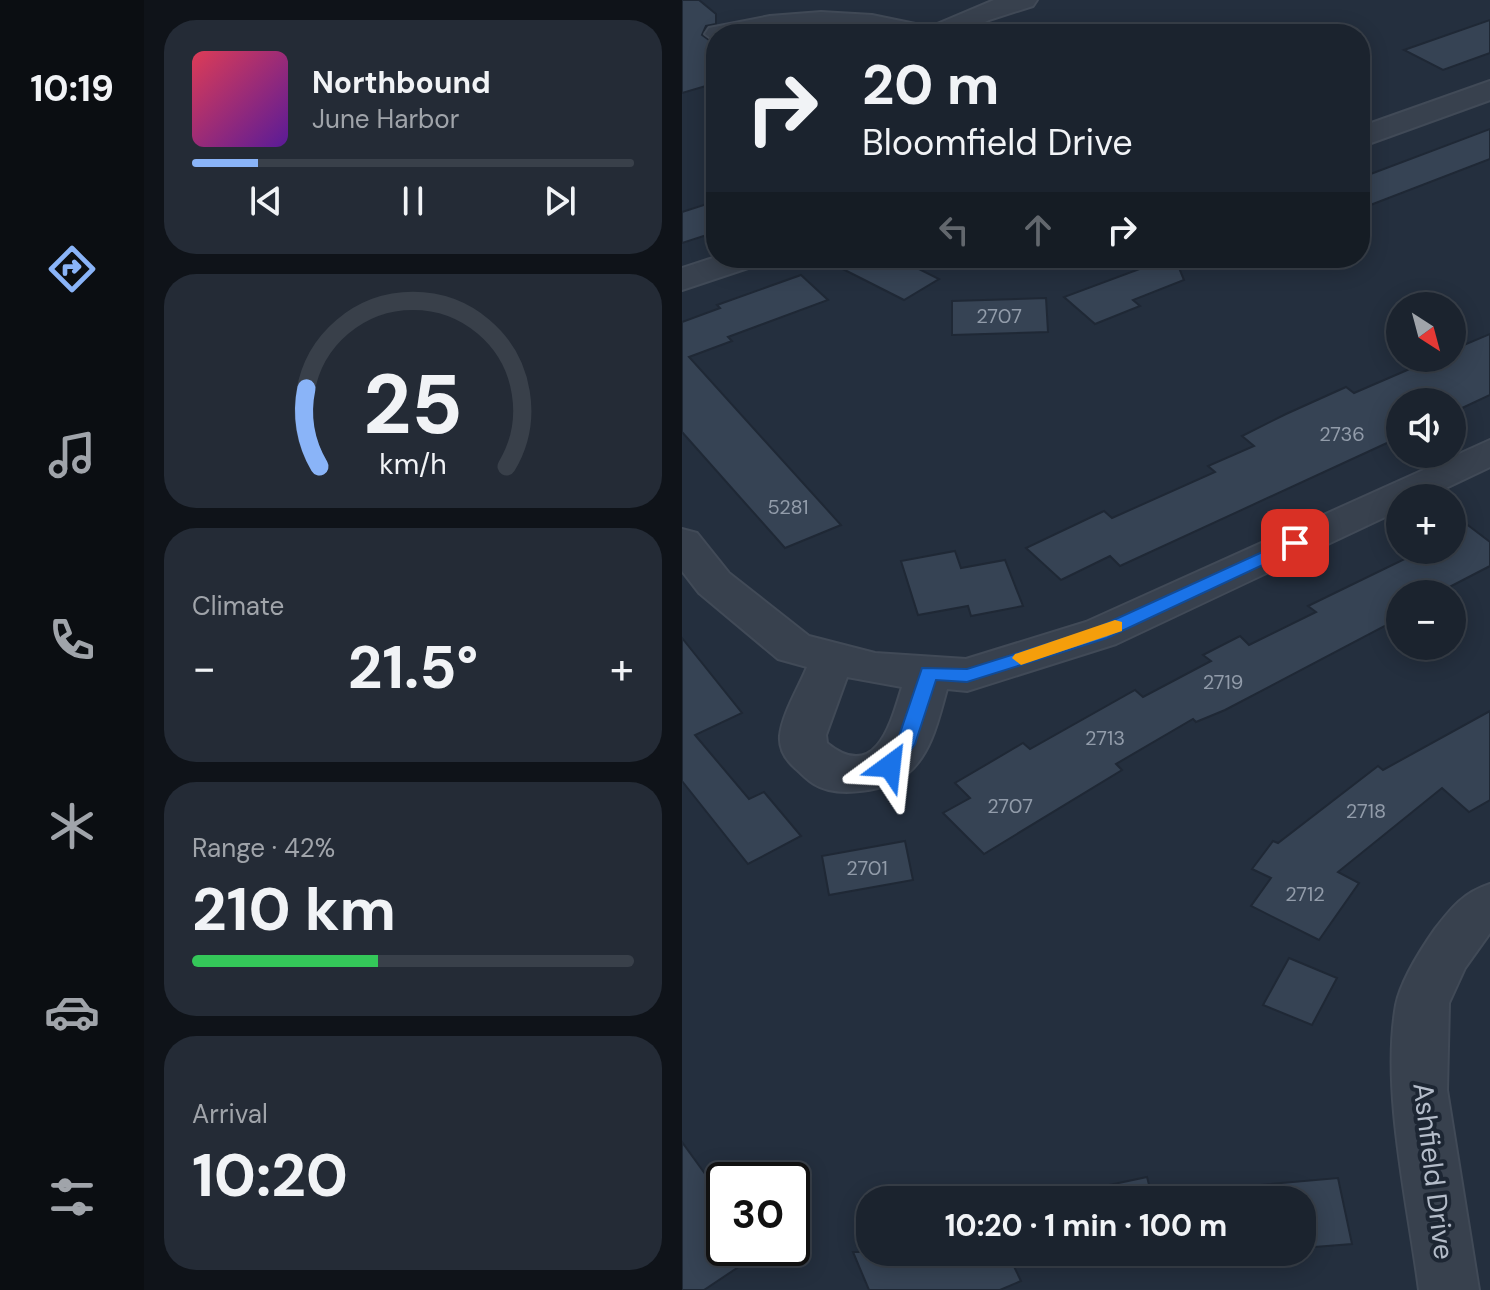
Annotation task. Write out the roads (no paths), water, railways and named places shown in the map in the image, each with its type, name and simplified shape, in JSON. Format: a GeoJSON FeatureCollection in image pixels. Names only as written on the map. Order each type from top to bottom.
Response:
{"type":"FeatureCollection","features":[{"type":"Feature","properties":{"kind":"street"},"geometry":{"type":"LineString","coordinates":[[959,24],[1023,0]]}},
{"type":"Feature","properties":{"kind":"street"},"geometry":{"type":"LineString","coordinates":[[762,24],[819,20],[874,24]]}},
{"type":"Feature","properties":{"kind":"street"},"geometry":{"type":"LineString","coordinates":[[1370,134],[1490,90]]}},
{"type":"Feature","properties":{"kind":"street"},"geometry":{"type":"LineString","coordinates":[[682,280],[716,268]]}},
{"type":"Feature","properties":{"kind":"street"},"geometry":{"type":"LineString","coordinates":[[682,543],[714,583],[794,648],[831,661],[875,669],[967,675],[1101,633],[1490,452]]}},
{"type":"Feature","properties":{"kind":"street"},"geometry":{"type":"LineString","coordinates":[[831,661],[803,735],[805,750],[832,773],[877,772],[890,766],[906,744],[929,673]]}},
{"type":"Feature","properties":{"kind":"street","name":"Ashfield Drive"},"geometry":{"type":"LineString","coordinates":[[1449,1290],[1420,1090],[1423,1003],[1445,956],[1474,916],[1490,904]]}}]}
